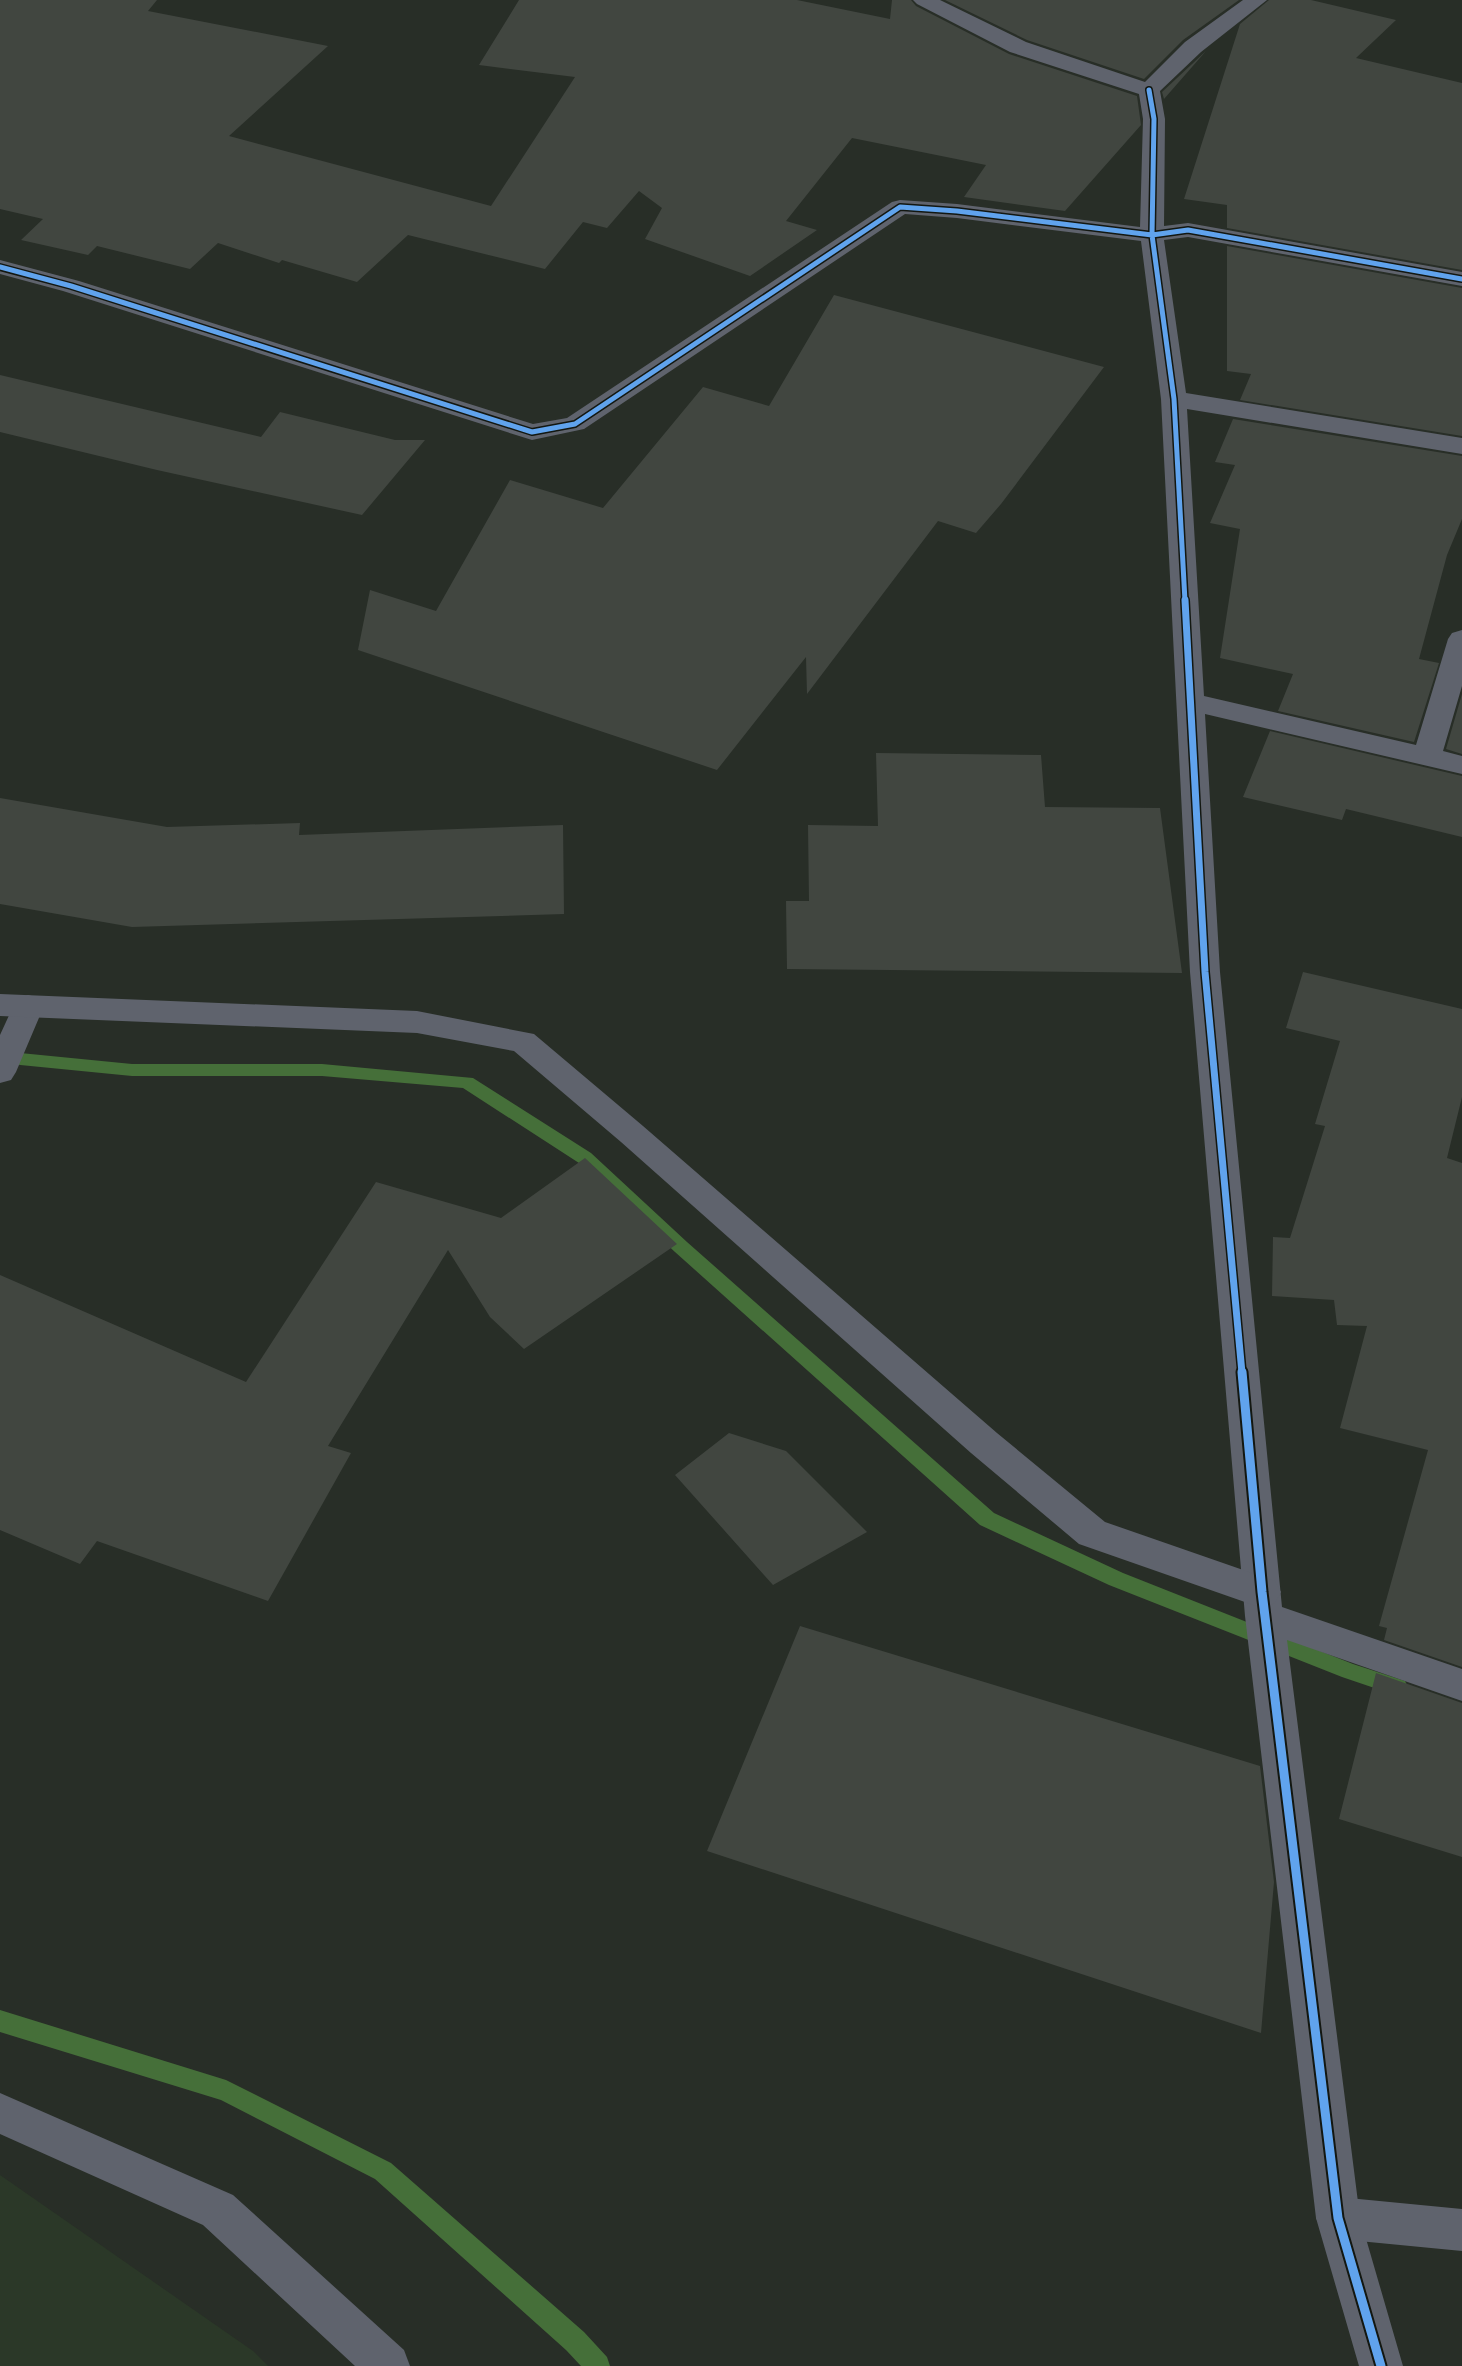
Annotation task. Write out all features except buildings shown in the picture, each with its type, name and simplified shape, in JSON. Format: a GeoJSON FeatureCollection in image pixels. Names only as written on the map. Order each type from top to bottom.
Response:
{"type":"FeatureCollection","features":[{"type":"Feature","properties":{"kind":"street"},"geometry":{"type":"LineString","coordinates":[[924,0],[1018,46],[1149,90]]}},
{"type":"Feature","properties":{"kind":"street"},"geometry":{"type":"LineString","coordinates":[[1149,90],[1192,46],[1256,0]]}},
{"type":"Feature","properties":{"kind":"street"},"geometry":{"type":"LineString","coordinates":[[1149,90],[1154,119],[1152,234],[1174,399],[1205,972],[1263,1604],[1338,2218],[1381,2366]]}},
{"type":"Feature","properties":{"kind":"street"},"geometry":{"type":"LineString","coordinates":[[0,267],[71,286],[532,432],[575,424],[900,207],[957,211],[1152,234],[1188,230],[1462,279]]}},
{"type":"Feature","properties":{"kind":"street"},"geometry":{"type":"LineString","coordinates":[[1174,399],[1462,446]]}},
{"type":"Feature","properties":{"kind":"street"},"geometry":{"type":"LineString","coordinates":[[1427,757],[1462,639]]}},
{"type":"Feature","properties":{"kind":"street"},"geometry":{"type":"LineString","coordinates":[[1191,702],[1462,765]]}},
{"type":"Feature","properties":{"kind":"street"},"geometry":{"type":"LineString","coordinates":[[0,1072],[14,1006],[417,1022],[523,1042],[632,1134],[984,1443],[1092,1533],[1462,1685]]}},
{"type":"Feature","properties":{"kind":"street"},"geometry":{"type":"LineString","coordinates":[[0,2113],[218,2210],[388,2366]]}},
{"type":"Feature","properties":{"kind":"street"},"geometry":{"type":"LineString","coordinates":[[1338,2218],[1462,2230]]}},
{"type":"Feature","properties":{"kind":"shaded area"},"geometry":{"type":"Polygon","coordinates":[[[0,2175],[253,2351],[268,2366],[0,2366],[0,2175]]]}},
{"type":"Feature","properties":{"kind":"waterway"},"geometry":{"type":"LineString","coordinates":[[0,1057],[132,1070],[322,1070],[467,1082],[585,1158],[681,1247],[987,1519],[1116,1579],[1349,1671],[1398,1687]]}},
{"type":"Feature","properties":{"kind":"waterway"},"geometry":{"type":"LineString","coordinates":[[0,2021],[226,2091],[383,2171],[575,2341],[598,2366]]}},
{"type":"Feature","properties":{"kind":"cycle path"},"geometry":{"type":"LineString","coordinates":[[1149,90],[1154,119],[1152,235],[1174,399],[1205,972],[1262,1592],[1338,2218],[1381,2366]]}},
{"type":"Feature","properties":{"kind":"cycle path"},"geometry":{"type":"LineString","coordinates":[[0,267],[71,286],[532,432],[575,424],[900,207],[957,211],[1152,235],[1188,230],[1462,279]]}}]}
